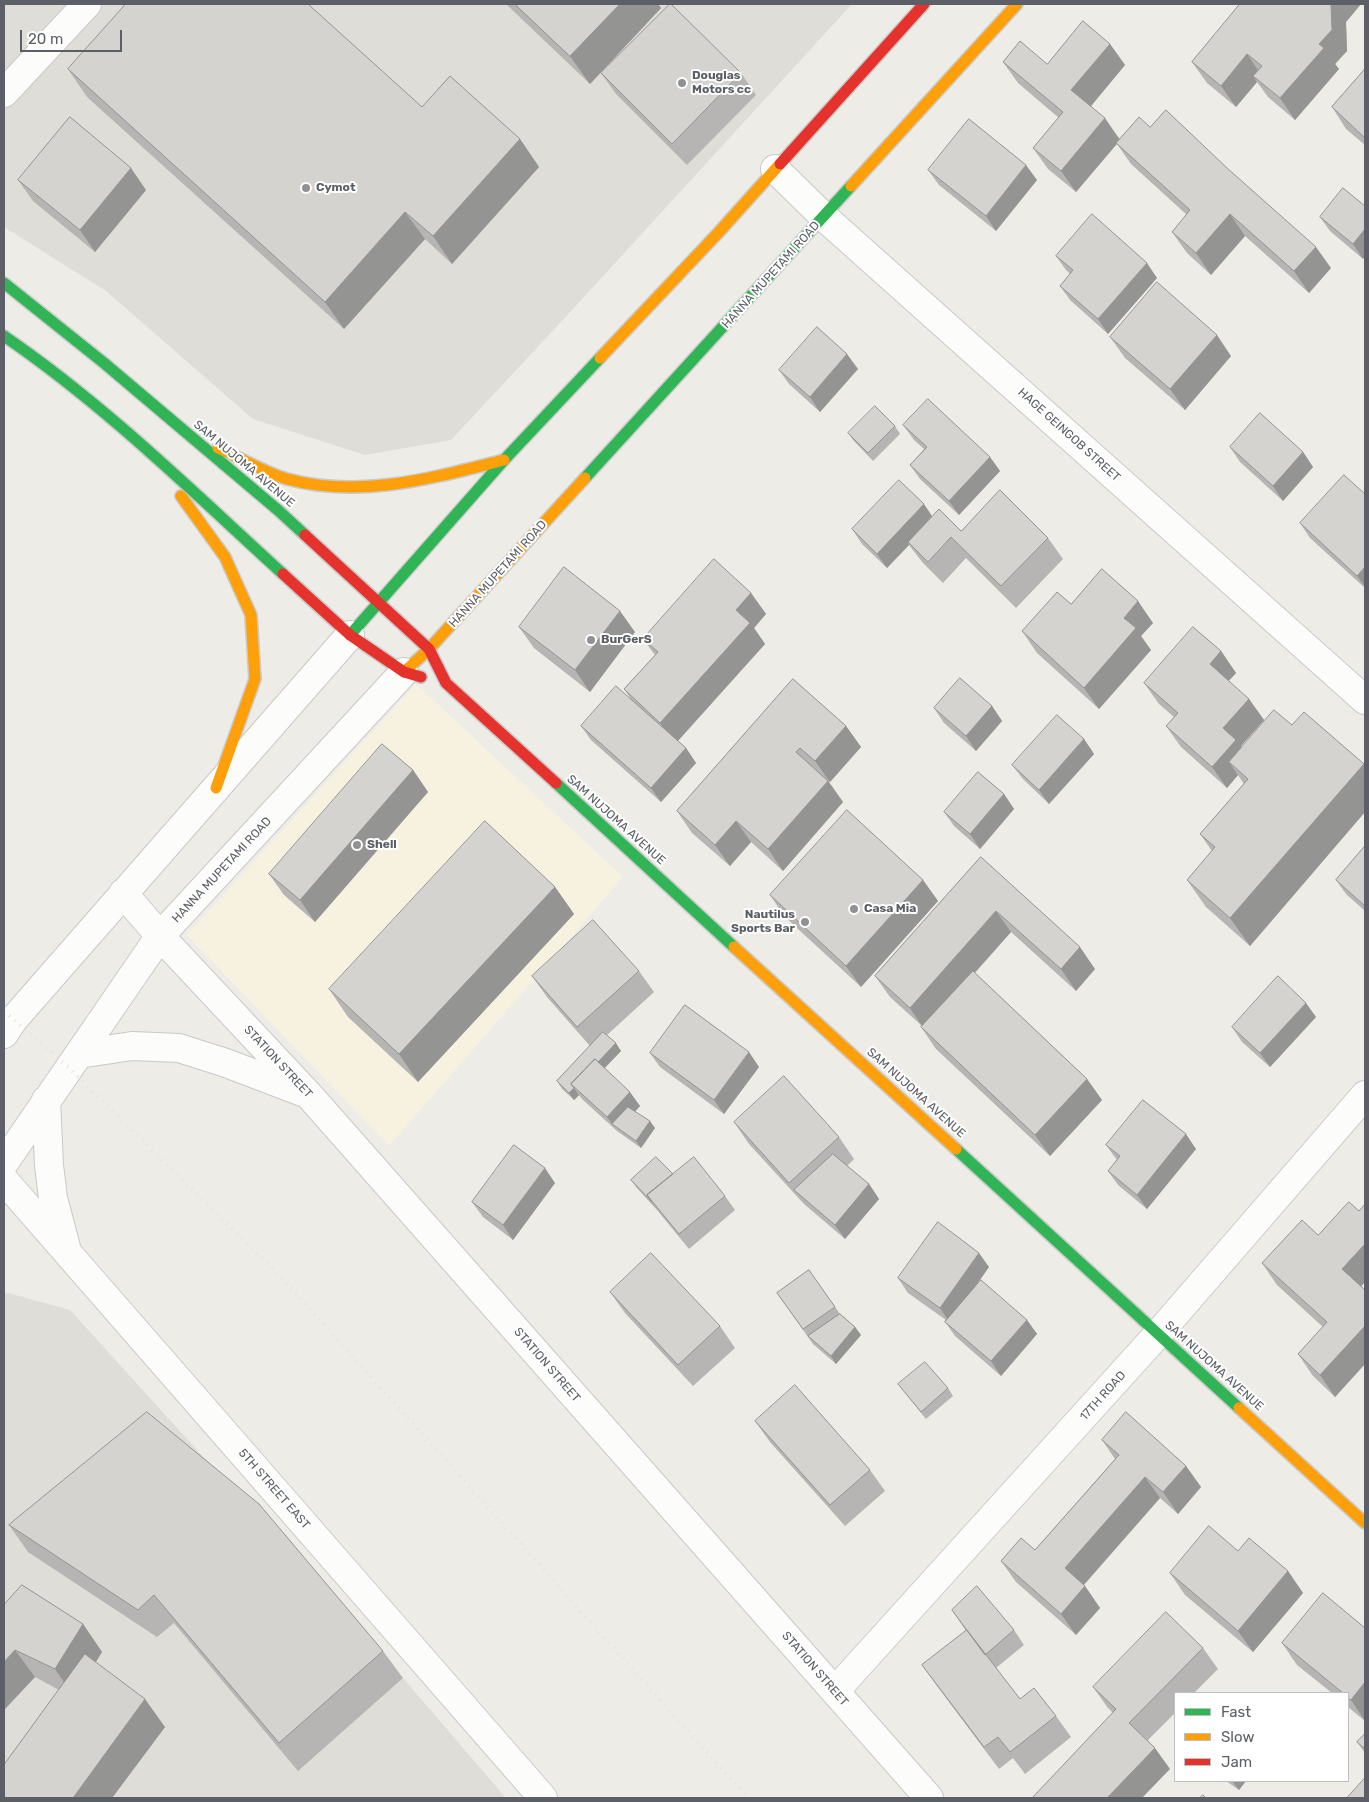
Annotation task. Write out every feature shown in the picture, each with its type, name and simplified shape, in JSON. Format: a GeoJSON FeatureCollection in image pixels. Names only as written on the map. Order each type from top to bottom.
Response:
{"type":"FeatureCollection","features":[{"type":"Feature","properties":{"kind":"main road"},"geometry":{"type":"LineString","coordinates":[[350,635],[504,460],[719,232],[924,4]]}},
{"type":"Feature","properties":{"kind":"main road","name":"HANNA MUPETAMI ROAD"},"geometry":{"type":"LineString","coordinates":[[404,672],[429,649],[1017,4]]}},
{"type":"Feature","properties":{"kind":"main road","name":"SAM NUJOMA AVENUE"},"geometry":{"type":"LineString","coordinates":[[4,283],[104,363],[279,511],[429,649],[446,684],[1365,1524]]}},
{"type":"Feature","properties":{"kind":"main road","name":"SAM NUJOMA AVENUE"},"geometry":{"type":"LineString","coordinates":[[4,336],[39,360],[149,451],[350,635],[404,672],[446,684]]}},
{"type":"Feature","properties":{"kind":"main road"},"geometry":{"type":"LineString","coordinates":[[187,434],[287,479],[327,488],[369,488],[416,481],[504,460]]}},
{"type":"Feature","properties":{"kind":"main road"},"geometry":{"type":"LineString","coordinates":[[149,451],[224,557],[251,615],[255,679],[216,788]]}},
{"type":"Feature","properties":{"kind":"street"},"geometry":{"type":"LineString","coordinates":[[4,93],[87,4]]}},
{"type":"Feature","properties":{"kind":"street","name":"HAGE GEINGOB STREET"},"geometry":{"type":"LineString","coordinates":[[775,169],[824,217],[1365,700]]}},
{"type":"Feature","properties":{"kind":"street"},"geometry":{"type":"LineString","coordinates":[[4,1034],[14,1019],[350,635]]}},
{"type":"Feature","properties":{"kind":"street","name":"HANNA MUPETAMI ROAD"},"geometry":{"type":"LineString","coordinates":[[4,1163],[160,936],[404,672]]}},
{"type":"Feature","properties":{"kind":"street","name":"STATION STREET"},"geometry":{"type":"LineString","coordinates":[[124,894],[160,936],[308,1094],[928,1798]]}},
{"type":"Feature","properties":{"kind":"street"},"geometry":{"type":"LineString","coordinates":[[79,1054],[132,1046],[179,1048],[226,1063],[308,1094]]}},
{"type":"Feature","properties":{"kind":"street","name":"17TH ROAD"},"geometry":{"type":"LineString","coordinates":[[835,1691],[1158,1334],[1365,1095]]}},
{"type":"Feature","properties":{"kind":"street"},"geometry":{"type":"LineString","coordinates":[[46,1100],[49,1165],[53,1198],[68,1254]]}},
{"type":"Feature","properties":{"kind":"street","name":"5TH STREET EAST"},"geometry":{"type":"LineString","coordinates":[[4,1180],[543,1798]]}},
{"type":"Feature","properties":{"kind":"shaded area"},"geometry":{"type":"Polygon","coordinates":[[[4,4],[852,4],[451,440],[365,455],[253,419],[106,291],[4,227],[4,4]]]}},
{"type":"Feature","properties":{"kind":"shaded area"},"geometry":{"type":"Polygon","coordinates":[[[416,684],[623,877],[389,1146],[187,935],[416,684]]]}},
{"type":"Feature","properties":{"kind":"shaded area"},"geometry":{"type":"Polygon","coordinates":[[[8,1293],[70,1310],[384,1656],[506,1798],[4,1798],[4,1294],[8,1293]]]}},
{"type":"Feature","properties":{"kind":"building"},"geometry":{"type":"Polygon","coordinates":[[[126,4],[308,4],[422,107],[450,76],[520,139],[433,236],[405,212],[325,302],[68,69],[126,4]]]}},
{"type":"Feature","properties":{"kind":"building"},"geometry":{"type":"Polygon","coordinates":[[[515,4],[620,4],[570,56],[515,4]]]}},
{"type":"Feature","properties":{"kind":"building"},"geometry":{"type":"Polygon","coordinates":[[[670,4],[741,73],[672,144],[601,73],[670,4]]]}},
{"type":"Feature","properties":{"kind":"building"},"geometry":{"type":"Polygon","coordinates":[[[1240,4],[1331,4],[1332,30],[1319,44],[1324,48],[1280,98],[1253,76],[1262,66],[1247,54],[1221,86],[1192,62],[1240,4]]]}},
{"type":"Feature","properties":{"kind":"building"},"geometry":{"type":"Polygon","coordinates":[[[1083,21],[1110,44],[1071,90],[1105,118],[1061,171],[1033,148],[1063,112],[1003,62],[1020,41],[1047,64],[1083,21]]]}},
{"type":"Feature","properties":{"kind":"building"},"geometry":{"type":"Polygon","coordinates":[[[1365,69],[1365,138],[1332,107],[1365,69]]]}},
{"type":"Feature","properties":{"kind":"building"},"geometry":{"type":"Polygon","coordinates":[[[1166,110],[1227,168],[1316,247],[1294,271],[1230,214],[1196,253],[1172,232],[1190,210],[1116,143],[1139,117],[1150,127],[1166,110]]]}},
{"type":"Feature","properties":{"kind":"building"},"geometry":{"type":"Polygon","coordinates":[[[70,117],[131,168],[80,230],[18,180],[70,117]]]}},
{"type":"Feature","properties":{"kind":"building"},"geometry":{"type":"Polygon","coordinates":[[[969,119],[1026,165],[986,216],[928,170],[969,119]]]}},
{"type":"Feature","properties":{"kind":"building"},"geometry":{"type":"Polygon","coordinates":[[[1343,188],[1365,206],[1365,229],[1353,244],[1320,217],[1343,188]]]}},
{"type":"Feature","properties":{"kind":"building"},"geometry":{"type":"Polygon","coordinates":[[[1092,214],[1147,263],[1098,319],[1060,286],[1073,270],[1056,256],[1092,214]]]}},
{"type":"Feature","properties":{"kind":"building"},"geometry":{"type":"Polygon","coordinates":[[[1157,282],[1217,335],[1170,389],[1110,337],[1157,282]]]}},
{"type":"Feature","properties":{"kind":"building"},"geometry":{"type":"Polygon","coordinates":[[[817,327],[847,354],[810,397],[779,370],[817,327]]]}},
{"type":"Feature","properties":{"kind":"building"},"geometry":{"type":"Polygon","coordinates":[[[928,399],[990,457],[949,501],[910,465],[927,447],[903,425],[928,399]]]}},
{"type":"Feature","properties":{"kind":"building"},"geometry":{"type":"Polygon","coordinates":[[[875,406],[895,426],[868,453],[848,433],[875,406]]]}},
{"type":"Feature","properties":{"kind":"building"},"geometry":{"type":"Polygon","coordinates":[[[1260,413],[1303,452],[1273,486],[1230,447],[1260,413]]]}},
{"type":"Feature","properties":{"kind":"building"},"geometry":{"type":"Polygon","coordinates":[[[1344,475],[1365,494],[1365,567],[1357,576],[1300,523],[1344,475]]]}},
{"type":"Feature","properties":{"kind":"building"},"geometry":{"type":"Polygon","coordinates":[[[899,480],[924,504],[877,554],[852,529],[899,480]]]}},
{"type":"Feature","properties":{"kind":"building"},"geometry":{"type":"Polygon","coordinates":[[[1000,490],[1048,538],[1001,586],[951,537],[928,562],[908,542],[939,509],[961,531],[1000,490]]]}},
{"type":"Feature","properties":{"kind":"building"},"geometry":{"type":"Polygon","coordinates":[[[714,559],[751,593],[736,610],[750,623],[660,723],[624,689],[658,652],[643,639],[714,559]]]}},
{"type":"Feature","properties":{"kind":"building"},"geometry":{"type":"Polygon","coordinates":[[[564,567],[620,611],[575,670],[519,627],[564,567]]]}},
{"type":"Feature","properties":{"kind":"building"},"geometry":{"type":"Polygon","coordinates":[[[1102,569],[1138,601],[1124,618],[1136,628],[1084,688],[1022,631],[1057,592],[1071,604],[1102,569]]]}},
{"type":"Feature","properties":{"kind":"building"},"geometry":{"type":"Polygon","coordinates":[[[1193,627],[1221,651],[1210,664],[1249,699],[1223,728],[1236,740],[1212,767],[1166,726],[1178,713],[1144,683],[1193,627]]]}},
{"type":"Feature","properties":{"kind":"building"},"geometry":{"type":"Polygon","coordinates":[[[960,678],[992,706],[966,736],[934,708],[960,678]]]}},
{"type":"Feature","properties":{"kind":"building"},"geometry":{"type":"Polygon","coordinates":[[[793,679],[846,726],[815,761],[800,748],[796,752],[828,781],[768,849],[736,821],[715,845],[677,811],[793,679]]]}},
{"type":"Feature","properties":{"kind":"building"},"geometry":{"type":"Polygon","coordinates":[[[616,686],[686,748],[651,788],[581,726],[616,686]]]}},
{"type":"Feature","properties":{"kind":"building"},"geometry":{"type":"Polygon","coordinates":[[[1274,710],[1292,725],[1304,712],[1364,764],[1230,918],[1187,880],[1215,847],[1200,834],[1248,779],[1229,762],[1274,710]]]}},
{"type":"Feature","properties":{"kind":"building"},"geometry":{"type":"Polygon","coordinates":[[[1057,715],[1084,739],[1039,790],[1012,765],[1057,715]]]}},
{"type":"Feature","properties":{"kind":"building"},"geometry":{"type":"Polygon","coordinates":[[[382,744],[413,770],[300,900],[269,874],[382,744]]]}},
{"type":"Feature","properties":{"kind":"building"},"geometry":{"type":"Polygon","coordinates":[[[978,772],[1004,794],[970,834],[944,812],[978,772]]]}},
{"type":"Feature","properties":{"kind":"building"},"geometry":{"type":"Polygon","coordinates":[[[847,810],[923,880],[846,966],[770,895],[847,810]]]}},
{"type":"Feature","properties":{"kind":"building"},"geometry":{"type":"Polygon","coordinates":[[[485,821],[555,887],[399,1054],[329,989],[485,821]]]}},
{"type":"Feature","properties":{"kind":"building"},"geometry":{"type":"Polygon","coordinates":[[[1365,846],[1365,906],[1336,880],[1365,846]]]}},
{"type":"Feature","properties":{"kind":"building"},"geometry":{"type":"Polygon","coordinates":[[[981,857],[1080,947],[1061,969],[996,911],[910,1008],[875,976],[981,857]]]}},
{"type":"Feature","properties":{"kind":"building"},"geometry":{"type":"Polygon","coordinates":[[[593,920],[639,971],[577,1027],[532,976],[593,920]]]}},
{"type":"Feature","properties":{"kind":"building"},"geometry":{"type":"Polygon","coordinates":[[[973,971],[1087,1079],[1035,1135],[921,1027],[973,971]]]}},
{"type":"Feature","properties":{"kind":"building"},"geometry":{"type":"Polygon","coordinates":[[[1278,976],[1306,1003],[1260,1053],[1232,1027],[1278,976]]]}},
{"type":"Feature","properties":{"kind":"building"},"geometry":{"type":"Polygon","coordinates":[[[685,1005],[749,1052],[714,1100],[650,1053],[685,1005]]]}},
{"type":"Feature","properties":{"kind":"building"},"geometry":{"type":"Polygon","coordinates":[[[603,1032],[616,1043],[598,1062],[595,1059],[571,1084],[574,1088],[569,1093],[557,1081],[603,1032]]]}},
{"type":"Feature","properties":{"kind":"building"},"geometry":{"type":"Polygon","coordinates":[[[595,1059],[630,1092],[607,1117],[571,1084],[595,1059]]]}},
{"type":"Feature","properties":{"kind":"building"},"geometry":{"type":"Polygon","coordinates":[[[784,1076],[839,1137],[789,1183],[734,1122],[784,1076]]]}},
{"type":"Feature","properties":{"kind":"building"},"geometry":{"type":"Polygon","coordinates":[[[1143,1100],[1186,1134],[1137,1195],[1108,1171],[1120,1156],[1106,1145],[1143,1100]]]}},
{"type":"Feature","properties":{"kind":"building"},"geometry":{"type":"Polygon","coordinates":[[[628,1107],[650,1121],[636,1141],[612,1124],[628,1107]]]}},
{"type":"Feature","properties":{"kind":"building"},"geometry":{"type":"Polygon","coordinates":[[[514,1145],[545,1168],[503,1225],[472,1202],[514,1145]]]}},
{"type":"Feature","properties":{"kind":"building"},"geometry":{"type":"Polygon","coordinates":[[[833,1154],[869,1184],[835,1225],[794,1190],[833,1154]]]}},
{"type":"Feature","properties":{"kind":"building"},"geometry":{"type":"Polygon","coordinates":[[[656,1157],[673,1174],[647,1195],[652,1202],[631,1180],[656,1157]]]}},
{"type":"Feature","properties":{"kind":"building"},"geometry":{"type":"Polygon","coordinates":[[[694,1157],[725,1196],[679,1234],[647,1195],[694,1157]]]}},
{"type":"Feature","properties":{"kind":"building"},"geometry":{"type":"Polygon","coordinates":[[[1349,1202],[1359,1211],[1365,1204],[1365,1244],[1342,1269],[1365,1290],[1365,1326],[1320,1375],[1298,1354],[1327,1322],[1262,1263],[1302,1220],[1318,1235],[1349,1202]]]}},
{"type":"Feature","properties":{"kind":"building"},"geometry":{"type":"Polygon","coordinates":[[[938,1222],[979,1253],[940,1308],[898,1278],[938,1222]]]}},
{"type":"Feature","properties":{"kind":"building"},"geometry":{"type":"Polygon","coordinates":[[[651,1253],[720,1326],[678,1365],[610,1292],[651,1253]]]}},
{"type":"Feature","properties":{"kind":"building"},"geometry":{"type":"Polygon","coordinates":[[[809,1270],[835,1307],[803,1329],[777,1293],[809,1270]]]}},
{"type":"Feature","properties":{"kind":"building"},"geometry":{"type":"Polygon","coordinates":[[[981,1280],[1027,1320],[991,1361],[945,1322],[981,1280]]]}},
{"type":"Feature","properties":{"kind":"building"},"geometry":{"type":"Polygon","coordinates":[[[840,1314],[855,1327],[831,1356],[808,1336],[840,1314]]]}},
{"type":"Feature","properties":{"kind":"building"},"geometry":{"type":"Polygon","coordinates":[[[925,1362],[948,1388],[921,1412],[898,1384],[925,1362]]]}},
{"type":"Feature","properties":{"kind":"building"},"geometry":{"type":"Polygon","coordinates":[[[795,1385],[870,1470],[830,1505],[755,1421],[795,1385]]]}},
{"type":"Feature","properties":{"kind":"building"},"geometry":{"type":"Polygon","coordinates":[[[147,1412],[259,1504],[383,1651],[279,1743],[154,1595],[138,1610],[9,1525],[147,1412]]]}},
{"type":"Feature","properties":{"kind":"building"},"geometry":{"type":"Polygon","coordinates":[[[1126,1412],[1186,1466],[1163,1492],[1145,1477],[1065,1568],[1085,1586],[1061,1614],[1001,1561],[1021,1538],[1035,1550],[1119,1455],[1102,1440],[1126,1412]]]}},
{"type":"Feature","properties":{"kind":"building"},"geometry":{"type":"Polygon","coordinates":[[[1209,1526],[1238,1551],[1249,1538],[1288,1571],[1238,1631],[1170,1573],[1209,1526]]]}},
{"type":"Feature","properties":{"kind":"building"},"geometry":{"type":"Polygon","coordinates":[[[22,1585],[83,1624],[55,1669],[15,1650],[4,1662],[4,1605],[22,1585]]]}},
{"type":"Feature","properties":{"kind":"building"},"geometry":{"type":"Polygon","coordinates":[[[977,1586],[1014,1630],[985,1655],[952,1610],[977,1586]]]}},
{"type":"Feature","properties":{"kind":"building"},"geometry":{"type":"Polygon","coordinates":[[[1323,1593],[1365,1628],[1365,1682],[1351,1700],[1349,1699],[1349,1692],[1342,1692],[1282,1643],[1323,1593]]]}},
{"type":"Feature","properties":{"kind":"building"},"geometry":{"type":"Polygon","coordinates":[[[1166,1612],[1203,1648],[1129,1723],[1155,1748],[1107,1798],[1032,1798],[1116,1709],[1093,1687],[1166,1612]]]}},
{"type":"Feature","properties":{"kind":"building"},"geometry":{"type":"Polygon","coordinates":[[[967,1630],[1020,1699],[1034,1688],[1056,1716],[1010,1752],[998,1737],[984,1747],[922,1665],[967,1630]]]}},
{"type":"Feature","properties":{"kind":"building"},"geometry":{"type":"Polygon","coordinates":[[[85,1654],[145,1699],[73,1798],[4,1798],[4,1765],[85,1654]]]}},
{"type":"Feature","properties":{"kind":"building"},"geometry":{"type":"Polygon","coordinates":[[[1365,1734],[1365,1749],[1357,1742],[1365,1734]]]}},
{"type":"Feature","properties":{"kind":"building"},"geometry":{"type":"Polygon","coordinates":[[[1365,1778],[1365,1798],[1347,1798],[1365,1778]]]}},
{"type":"Feature","properties":{"kind":"railway"},"geometry":{"type":"LineString","coordinates":[[4,1011],[68,1067],[285,1281],[748,1798]]}},
{"type":"Feature","properties":{"kind":"traffic: fast"},"geometry":{"type":"LineString","coordinates":[[585,478],[851,186]]}},
{"type":"Feature","properties":{"kind":"traffic: fast"},"geometry":{"type":"LineString","coordinates":[[4,283],[104,363],[305,535]]}},
{"type":"Feature","properties":{"kind":"traffic: fast"},"geometry":{"type":"LineString","coordinates":[[4,336],[78,391],[113,420],[283,574]]}},
{"type":"Feature","properties":{"kind":"traffic: fast"},"geometry":{"type":"LineString","coordinates":[[350,635],[504,460],[600,358]]}},
{"type":"Feature","properties":{"kind":"traffic: fast"},"geometry":{"type":"LineString","coordinates":[[556,783],[734,947]]}},
{"type":"Feature","properties":{"kind":"traffic: fast"},"geometry":{"type":"LineString","coordinates":[[956,1149],[1239,1408]]}},
{"type":"Feature","properties":{"kind":"traffic: slow"},"geometry":{"type":"LineString","coordinates":[[851,186],[1017,4]]}},
{"type":"Feature","properties":{"kind":"traffic: slow"},"geometry":{"type":"LineString","coordinates":[[600,358],[719,232],[780,164]]}},
{"type":"Feature","properties":{"kind":"traffic: slow"},"geometry":{"type":"LineString","coordinates":[[218,448],[261,469],[287,479],[314,485],[342,487],[396,484],[504,460]]}},
{"type":"Feature","properties":{"kind":"traffic: slow"},"geometry":{"type":"LineString","coordinates":[[404,672],[429,649],[585,478]]}},
{"type":"Feature","properties":{"kind":"traffic: slow"},"geometry":{"type":"LineString","coordinates":[[181,496],[225,557],[251,615],[255,679],[216,788]]}},
{"type":"Feature","properties":{"kind":"traffic: slow"},"geometry":{"type":"LineString","coordinates":[[734,947],[956,1149]]}},
{"type":"Feature","properties":{"kind":"traffic: slow"},"geometry":{"type":"LineString","coordinates":[[1239,1408],[1365,1523]]}},
{"type":"Feature","properties":{"kind":"traffic: jam"},"geometry":{"type":"LineString","coordinates":[[780,164],[924,4]]}},
{"type":"Feature","properties":{"kind":"traffic: jam"},"geometry":{"type":"LineString","coordinates":[[305,535],[429,649],[446,683],[556,783]]}},
{"type":"Feature","properties":{"kind":"traffic: jam"},"geometry":{"type":"LineString","coordinates":[[283,574],[350,635],[404,672],[421,677]]}},
{"type":"Feature","properties":{"kind":"place","name":"Douglas Motors cc"},"geometry":{"type":"Point","coordinates":[682,83]}},
{"type":"Feature","properties":{"kind":"place","name":"Cymot"},"geometry":{"type":"Point","coordinates":[306,188]}},
{"type":"Feature","properties":{"kind":"place","name":"BurGerS"},"geometry":{"type":"Point","coordinates":[591,640]}},
{"type":"Feature","properties":{"kind":"place","name":"Shell"},"geometry":{"type":"Point","coordinates":[357,845]}},
{"type":"Feature","properties":{"kind":"place","name":"Casa Mia"},"geometry":{"type":"Point","coordinates":[854,909]}},
{"type":"Feature","properties":{"kind":"place","name":"Nautilus Sports Bar"},"geometry":{"type":"Point","coordinates":[805,922]}}]}
